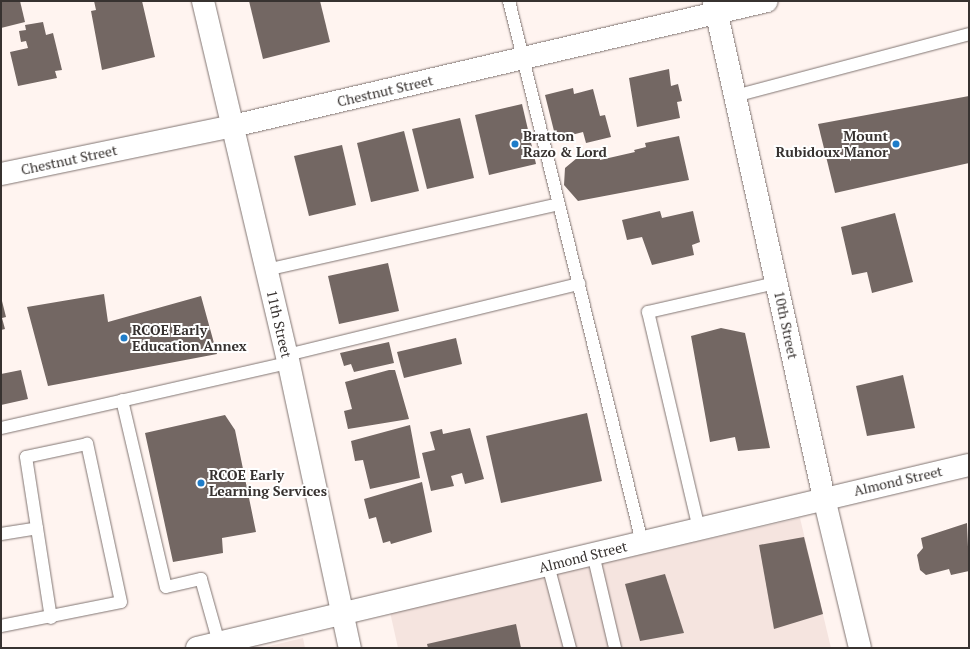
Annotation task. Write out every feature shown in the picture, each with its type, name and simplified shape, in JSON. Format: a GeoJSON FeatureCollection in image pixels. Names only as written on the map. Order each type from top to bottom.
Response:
{"type":"FeatureCollection","features":[{"type":"Feature","properties":{"kind":"street","name":"11th Street"},"geometry":{"type":"LineString","coordinates":[[203,1],[288,359],[350,648]]}},
{"type":"Feature","properties":{"kind":"street","name":"Chestnut Street"},"geometry":{"type":"LineString","coordinates":[[1,174],[233,126],[524,59],[715,7],[768,1]]}},
{"type":"Feature","properties":{"kind":"street","name":"10th Street"},"geometry":{"type":"LineString","coordinates":[[715,7],[824,498],[860,648]]}},
{"type":"Feature","properties":{"kind":"street","name":"Almond Street"},"geometry":{"type":"LineString","coordinates":[[197,648],[342,615],[824,498],[969,465]]}},
{"type":"Feature","properties":{"kind":"lane"},"geometry":{"type":"LineString","coordinates":[[510,1],[642,542]]}},
{"type":"Feature","properties":{"kind":"lane"},"geometry":{"type":"LineString","coordinates":[[735,96],[969,34]]}},
{"type":"Feature","properties":{"kind":"lane"},"geometry":{"type":"LineString","coordinates":[[266,270],[559,204]]}},
{"type":"Feature","properties":{"kind":"lane"},"geometry":{"type":"LineString","coordinates":[[699,529],[648,312],[776,283]]}},
{"type":"Feature","properties":{"kind":"lane"},"geometry":{"type":"LineString","coordinates":[[1,428],[288,359],[579,284]]}},
{"type":"Feature","properties":{"kind":"lane"},"geometry":{"type":"LineString","coordinates":[[122,400],[166,587],[201,579],[219,643]]}},
{"type":"Feature","properties":{"kind":"lane"},"geometry":{"type":"LineString","coordinates":[[1,626],[51,618],[121,602],[87,444],[26,457],[51,618]]}},
{"type":"Feature","properties":{"kind":"lane"},"geometry":{"type":"LineString","coordinates":[[1,534],[37,528]]}},
{"type":"Feature","properties":{"kind":"lane"},"geometry":{"type":"LineString","coordinates":[[593,554],[615,648]]}},
{"type":"Feature","properties":{"kind":"lane"},"geometry":{"type":"LineString","coordinates":[[548,565],[570,648]]}},
{"type":"Feature","properties":{"kind":"shaded area"},"geometry":{"type":"Polygon","coordinates":[[[800,518],[831,648],[398,648],[390,612],[800,518]]]}},
{"type":"Feature","properties":{"kind":"shaded area"},"geometry":{"type":"Polygon","coordinates":[[[303,638],[305,648],[261,648],[303,638]]]}},
{"type":"Feature","properties":{"kind":"building"},"geometry":{"type":"Polygon","coordinates":[[[1,1],[20,1],[25,22],[1,28],[1,1]]]}},
{"type":"Feature","properties":{"kind":"building"},"geometry":{"type":"Polygon","coordinates":[[[94,1],[142,1],[155,57],[102,70],[91,11],[96,10],[94,1]]]}},
{"type":"Feature","properties":{"kind":"building"},"geometry":{"type":"Polygon","coordinates":[[[249,1],[320,1],[330,42],[263,59],[249,1]]]}},
{"type":"Feature","properties":{"kind":"building"},"geometry":{"type":"Polygon","coordinates":[[[43,22],[46,35],[53,33],[62,70],[55,71],[57,78],[18,86],[10,52],[28,48],[26,41],[21,42],[19,31],[26,30],[25,25],[43,22]]]}},
{"type":"Feature","properties":{"kind":"building"},"geometry":{"type":"Polygon","coordinates":[[[669,69],[671,86],[678,84],[682,101],[677,102],[680,118],[637,127],[629,78],[669,69]]]}},
{"type":"Feature","properties":{"kind":"building"},"geometry":{"type":"Polygon","coordinates":[[[573,88],[574,94],[593,89],[600,116],[605,115],[611,137],[586,143],[583,132],[556,139],[545,95],[573,88]]]}},
{"type":"Feature","properties":{"kind":"building","name":"Mount Rubidoux Manor"},"geometry":{"type":"Polygon","coordinates":[[[969,96],[969,163],[835,193],[818,124],[969,96]]]}},
{"type":"Feature","properties":{"kind":"building"},"geometry":{"type":"Polygon","coordinates":[[[522,104],[536,164],[489,175],[475,115],[522,104]]]}},
{"type":"Feature","properties":{"kind":"building"},"geometry":{"type":"Polygon","coordinates":[[[460,118],[474,178],[427,189],[412,129],[460,118]]]}},
{"type":"Feature","properties":{"kind":"building"},"geometry":{"type":"Polygon","coordinates":[[[404,131],[419,191],[371,202],[357,143],[404,131]]]}},
{"type":"Feature","properties":{"kind":"building"},"geometry":{"type":"Polygon","coordinates":[[[679,136],[689,180],[578,201],[564,185],[565,168],[577,158],[599,153],[600,160],[635,152],[634,150],[646,147],[645,143],[679,136]]]}},
{"type":"Feature","properties":{"kind":"building"},"geometry":{"type":"Polygon","coordinates":[[[342,145],[356,205],[309,216],[294,156],[342,145]]]}},
{"type":"Feature","properties":{"kind":"building"},"geometry":{"type":"Polygon","coordinates":[[[660,211],[662,218],[693,211],[700,242],[692,245],[694,255],[652,265],[642,237],[627,240],[622,220],[660,211]]]}},
{"type":"Feature","properties":{"kind":"building"},"geometry":{"type":"Polygon","coordinates":[[[895,213],[913,282],[872,293],[867,272],[852,275],[841,227],[895,213]]]}},
{"type":"Feature","properties":{"kind":"building"},"geometry":{"type":"Polygon","coordinates":[[[388,263],[399,311],[339,324],[328,276],[388,263]]]}},
{"type":"Feature","properties":{"kind":"building","name":"RCOE Early Education Annex"},"geometry":{"type":"Polygon","coordinates":[[[104,294],[108,322],[201,296],[217,354],[48,386],[27,307],[104,294]]]}},
{"type":"Feature","properties":{"kind":"building"},"geometry":{"type":"Polygon","coordinates":[[[1,297],[6,317],[2,318],[5,329],[1,330],[1,297]]]}},
{"type":"Feature","properties":{"kind":"building"},"geometry":{"type":"Polygon","coordinates":[[[721,328],[745,333],[770,448],[738,451],[735,437],[710,442],[691,336],[721,328]]]}},
{"type":"Feature","properties":{"kind":"building"},"geometry":{"type":"Polygon","coordinates":[[[456,338],[462,364],[404,378],[397,352],[456,338]]]}},
{"type":"Feature","properties":{"kind":"building"},"geometry":{"type":"Polygon","coordinates":[[[389,342],[394,363],[354,372],[351,364],[344,366],[340,353],[389,342]]]}},
{"type":"Feature","properties":{"kind":"building"},"geometry":{"type":"Polygon","coordinates":[[[21,370],[28,399],[1,405],[1,374],[21,370]]]}},
{"type":"Feature","properties":{"kind":"building"},"geometry":{"type":"Polygon","coordinates":[[[389,370],[395,370],[409,419],[348,429],[344,411],[352,409],[345,382],[389,370]]]}},
{"type":"Feature","properties":{"kind":"building"},"geometry":{"type":"Polygon","coordinates":[[[903,375],[915,428],[867,436],[856,386],[903,375]]]}},
{"type":"Feature","properties":{"kind":"building"},"geometry":{"type":"Polygon","coordinates":[[[587,413],[602,481],[501,503],[486,436],[587,413]]]}},
{"type":"Feature","properties":{"kind":"building","name":"RCOE Early Learning Services"},"geometry":{"type":"Polygon","coordinates":[[[225,415],[235,430],[256,532],[222,538],[223,553],[173,562],[145,433],[225,415]]]}},
{"type":"Feature","properties":{"kind":"building"},"geometry":{"type":"Polygon","coordinates":[[[410,425],[420,478],[370,489],[363,460],[355,461],[351,441],[410,425]]]}},
{"type":"Feature","properties":{"kind":"building"},"geometry":{"type":"Polygon","coordinates":[[[470,428],[484,479],[465,484],[462,473],[451,476],[454,486],[431,491],[422,453],[435,450],[430,432],[442,429],[443,434],[470,428]]]}},
{"type":"Feature","properties":{"kind":"building"},"geometry":{"type":"Polygon","coordinates":[[[422,482],[432,532],[391,544],[390,541],[383,543],[376,517],[369,519],[364,499],[422,482]]]}},
{"type":"Feature","properties":{"kind":"building"},"geometry":{"type":"Polygon","coordinates":[[[967,523],[969,571],[951,575],[949,569],[926,575],[920,570],[917,555],[923,548],[921,538],[967,523]]]}},
{"type":"Feature","properties":{"kind":"building"},"geometry":{"type":"Polygon","coordinates":[[[804,537],[823,614],[774,629],[759,545],[804,537]]]}},
{"type":"Feature","properties":{"kind":"building"},"geometry":{"type":"Polygon","coordinates":[[[665,574],[684,633],[640,641],[625,584],[665,574]]]}},
{"type":"Feature","properties":{"kind":"building"},"geometry":{"type":"Polygon","coordinates":[[[516,624],[521,648],[428,648],[427,644],[516,624]]]}},
{"type":"Feature","properties":{"kind":"place","name":"Bratton Razo & Lord"},"geometry":{"type":"Point","coordinates":[515,144]}},
{"type":"Feature","properties":{"kind":"place","name":"Mount Rubidoux Manor"},"geometry":{"type":"Point","coordinates":[896,144]}},
{"type":"Feature","properties":{"kind":"place","name":"RCOE Early Education Annex"},"geometry":{"type":"Point","coordinates":[124,338]}},
{"type":"Feature","properties":{"kind":"place","name":"RCOE Early Learning Services"},"geometry":{"type":"Point","coordinates":[201,483]}}]}
